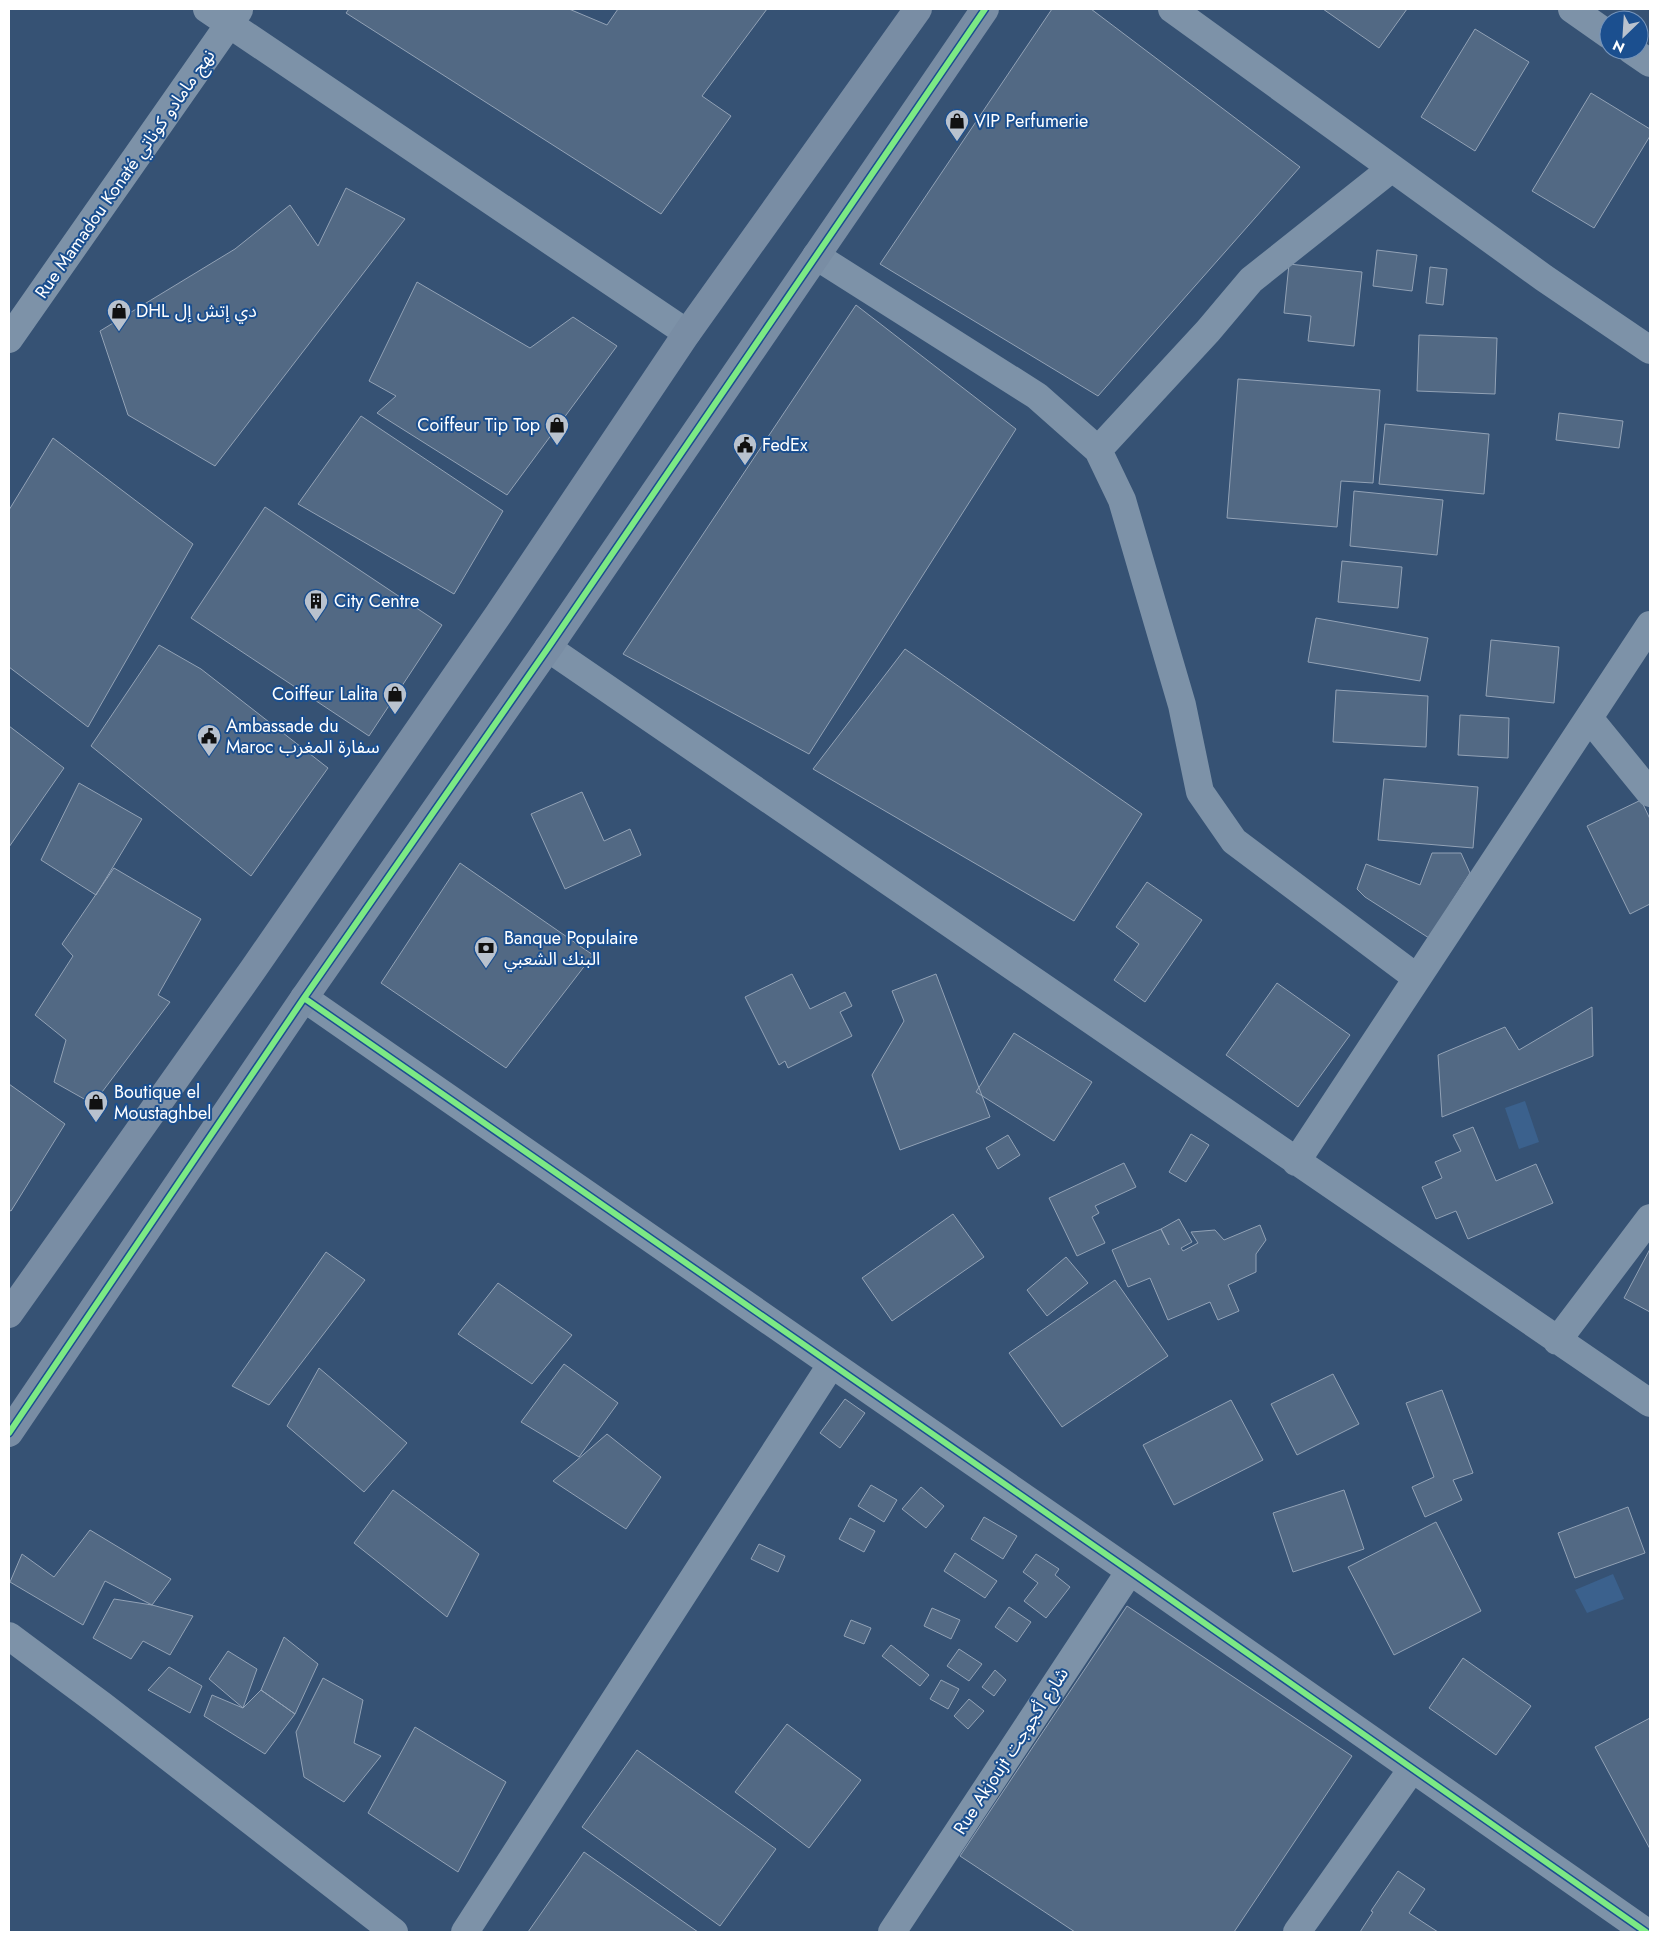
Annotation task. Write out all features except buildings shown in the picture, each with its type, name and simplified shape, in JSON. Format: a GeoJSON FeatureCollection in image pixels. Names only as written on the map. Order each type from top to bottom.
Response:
{"type":"FeatureCollection","features":[{"type":"Feature","properties":{"kind":"street"},"geometry":{"type":"LineString","coordinates":[[207,9],[235,17],[687,333]]}},
{"type":"Feature","properties":{"kind":"street"},"geometry":{"type":"LineString","coordinates":[[9,1314],[260,960],[509,598],[687,333],[918,9]]}},
{"type":"Feature","properties":{"kind":"street"},"geometry":{"type":"LineString","coordinates":[[9,1433],[304,998],[548,648],[985,9]]}},
{"type":"Feature","properties":{"kind":"street"},"geometry":{"type":"LineString","coordinates":[[1172,9],[1544,278],[1648,344]]}},
{"type":"Feature","properties":{"kind":"street"},"geometry":{"type":"LineString","coordinates":[[1572,9],[1599,28]]}},
{"type":"Feature","properties":{"kind":"street","name":"Rue Mamadou Konaté نهج مامادو كوناتي"},"geometry":{"type":"LineString","coordinates":[[9,339],[235,17]]}},
{"type":"Feature","properties":{"kind":"street"},"geometry":{"type":"LineString","coordinates":[[1098,450],[1208,331],[1252,280],[1305,235],[1392,168]]}},
{"type":"Feature","properties":{"kind":"street"},"geometry":{"type":"LineString","coordinates":[[816,256],[1037,396],[1098,450],[1124,510],[1182,705],[1200,792],[1234,841],[1418,978]]}},
{"type":"Feature","properties":{"kind":"street"},"geometry":{"type":"LineString","coordinates":[[1296,1162],[1650,625]]}},
{"type":"Feature","properties":{"kind":"street"},"geometry":{"type":"LineString","coordinates":[[548,648],[1650,1403]]}},
{"type":"Feature","properties":{"kind":"street"},"geometry":{"type":"LineString","coordinates":[[1588,718],[1650,793]]}},
{"type":"Feature","properties":{"kind":"street"},"geometry":{"type":"LineString","coordinates":[[304,998],[1130,1571],[1646,1932]]}},
{"type":"Feature","properties":{"kind":"street"},"geometry":{"type":"LineString","coordinates":[[1557,1341],[1650,1218]]}},
{"type":"Feature","properties":{"kind":"street"},"geometry":{"type":"LineString","coordinates":[[465,1932],[831,1365]]}},
{"type":"Feature","properties":{"kind":"street","name":"Rue Akjoujt شارع أكجوجت"},"geometry":{"type":"LineString","coordinates":[[892,1932],[1130,1571]]}},
{"type":"Feature","properties":{"kind":"street"},"geometry":{"type":"LineString","coordinates":[[9,1636],[103,1706],[394,1932]]}},
{"type":"Feature","properties":{"kind":"street"},"geometry":{"type":"LineString","coordinates":[[1297,1932],[1412,1769]]}},
{"type":"Feature","properties":{"kind":"water"},"geometry":{"type":"Polygon","coordinates":[[[1525,1101],[1539,1142],[1519,1149],[1505,1108],[1525,1101]]]}},
{"type":"Feature","properties":{"kind":"water"},"geometry":{"type":"Polygon","coordinates":[[[1613,1574],[1624,1599],[1587,1613],[1575,1590],[1613,1574]]]}},
{"type":"Feature","properties":{"kind":"cycle path"},"geometry":{"type":"LineString","coordinates":[[9,1433],[304,998],[548,648],[985,9]]}},
{"type":"Feature","properties":{"kind":"cycle path"},"geometry":{"type":"LineString","coordinates":[[304,998],[1130,1571],[1646,1932]]}},
{"type":"Feature","properties":{"kind":"place","name":"VIP Perfumerie"},"geometry":{"type":"Point","coordinates":[957,142]}},
{"type":"Feature","properties":{"kind":"place","name":"DHL دي إتش إل"},"geometry":{"type":"Point","coordinates":[119,332]}},
{"type":"Feature","properties":{"kind":"place","name":"Coiffeur Tip Top"},"geometry":{"type":"Point","coordinates":[557,446]}},
{"type":"Feature","properties":{"kind":"place","name":"FedEx"},"geometry":{"type":"Point","coordinates":[745,466]}},
{"type":"Feature","properties":{"kind":"place","name":"City Centre"},"geometry":{"type":"Point","coordinates":[316,622]}},
{"type":"Feature","properties":{"kind":"place","name":"Coiffeur Lalita"},"geometry":{"type":"Point","coordinates":[395,715]}},
{"type":"Feature","properties":{"kind":"place","name":"Ambassade du Maroc سفارة المغرب"},"geometry":{"type":"Point","coordinates":[209,757]}},
{"type":"Feature","properties":{"kind":"place","name":"Banque Populaire البنك الشعبي"},"geometry":{"type":"Point","coordinates":[486,969]}},
{"type":"Feature","properties":{"kind":"place","name":"Boutique el Moustaghbel"},"geometry":{"type":"Point","coordinates":[96,1123]}}]}
